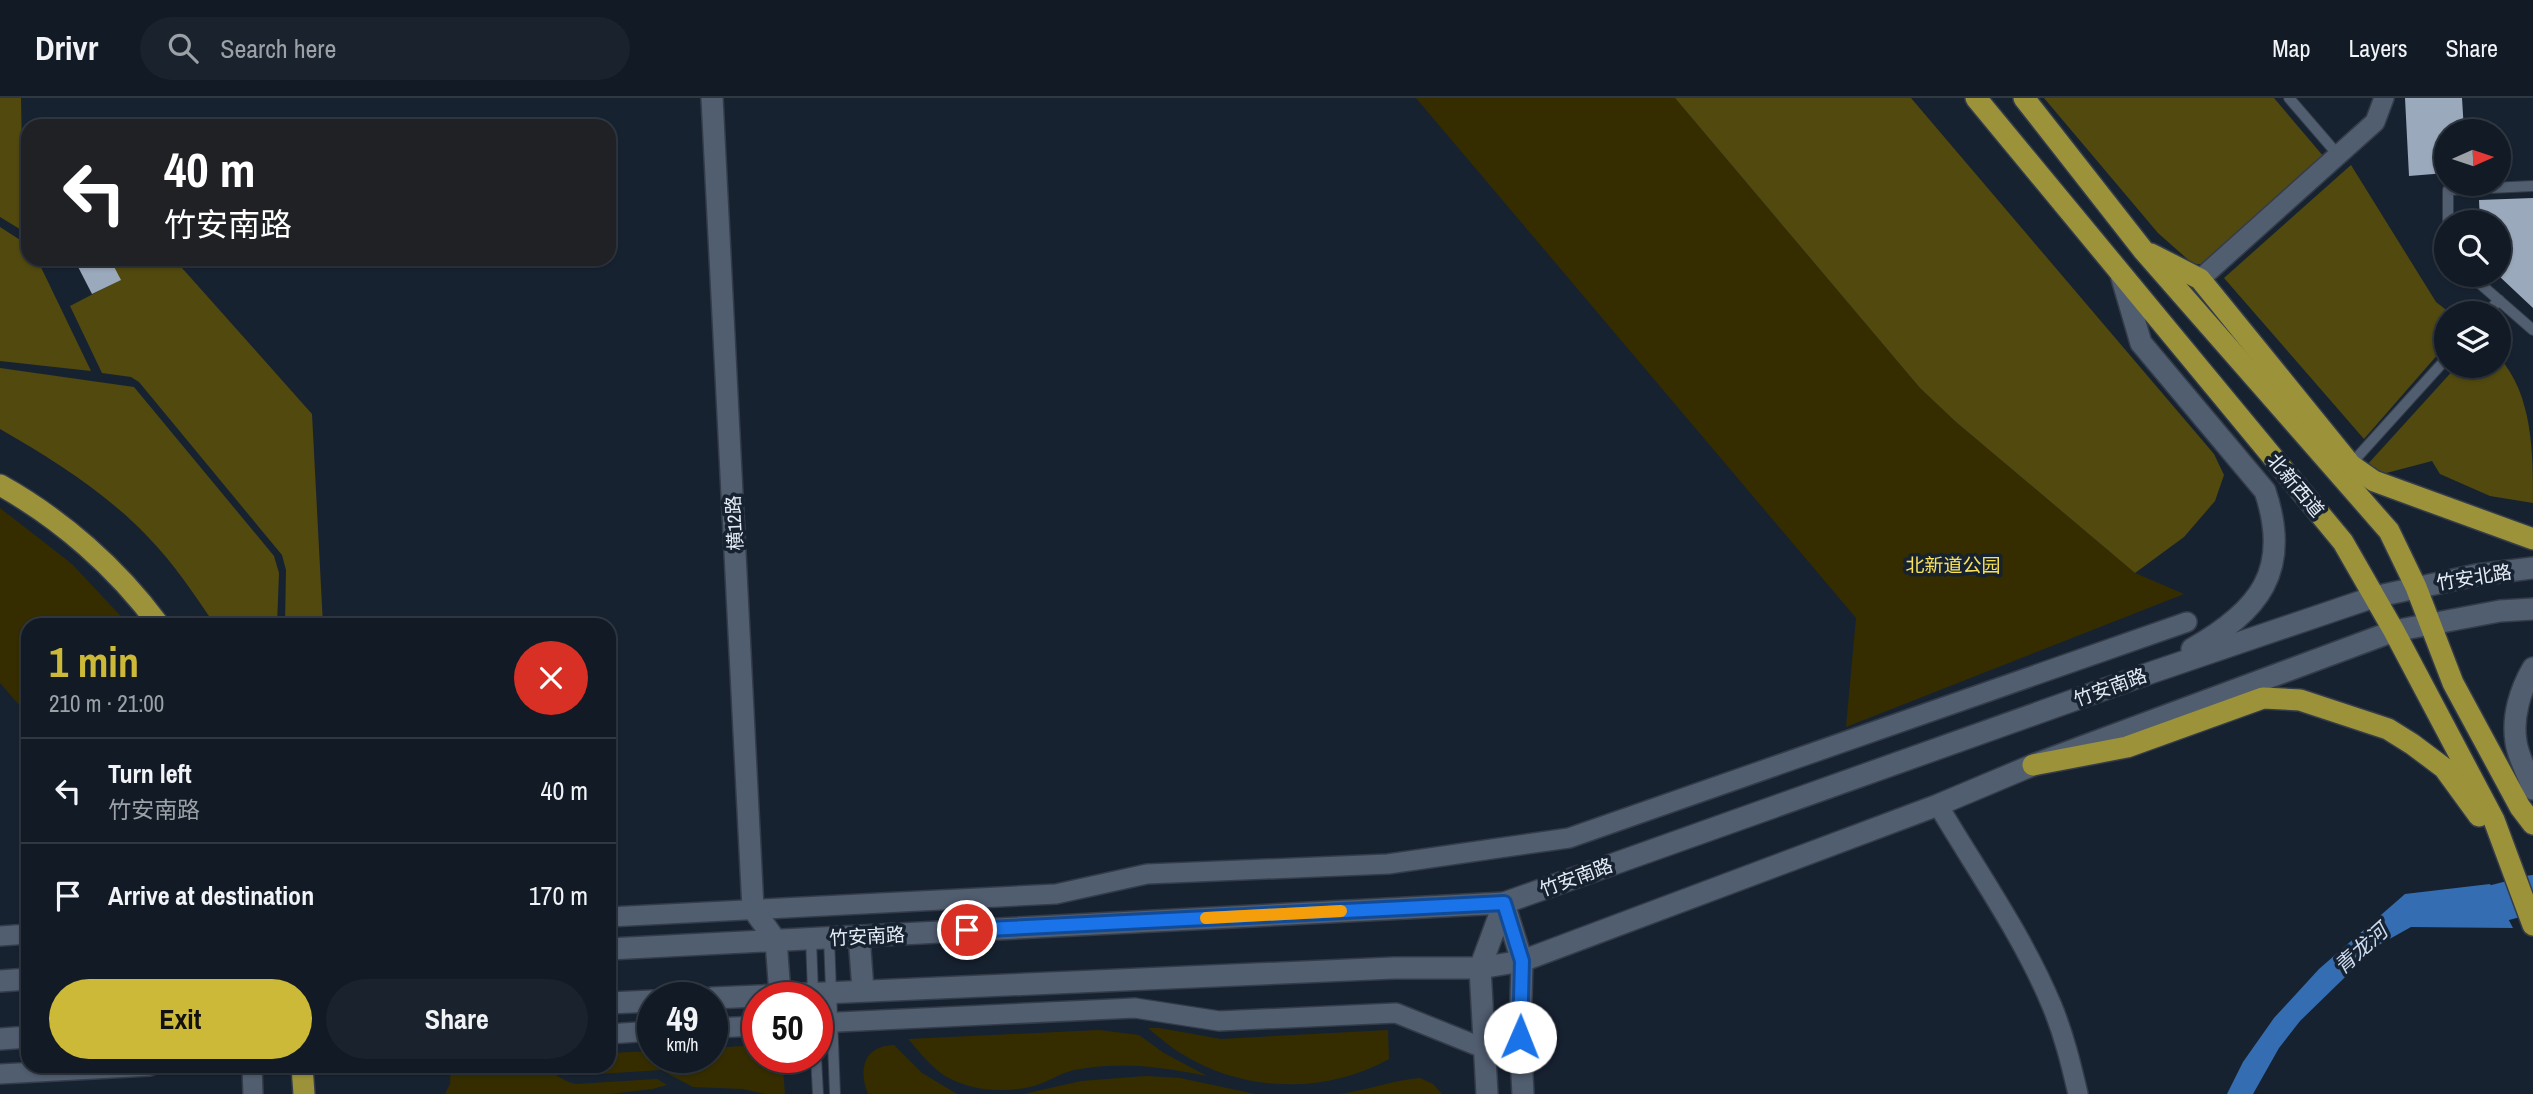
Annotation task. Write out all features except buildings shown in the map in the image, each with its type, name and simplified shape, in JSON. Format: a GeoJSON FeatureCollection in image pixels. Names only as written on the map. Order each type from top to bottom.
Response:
{"type":"FeatureCollection","features":[{"type":"Feature","properties":{"kind":"main road","name":"横12路"},"geometry":{"type":"LineString","coordinates":[[712,98],[753,909]]}},
{"type":"Feature","properties":{"kind":"main road","name":"北新西道"},"geometry":{"type":"LineString","coordinates":[[1976,98],[2343,542],[2494,820],[2533,925]]}},
{"type":"Feature","properties":{"kind":"main road","name":"北新西道"},"geometry":{"type":"LineString","coordinates":[[2024,98],[2143,250],[2389,531],[2416,587],[2453,683],[2520,807],[2533,824]]}},
{"type":"Feature","properties":{"kind":"main road"},"geometry":{"type":"LineString","coordinates":[[2143,250],[2200,279],[2351,465],[2374,481],[2533,539]]}},
{"type":"Feature","properties":{"kind":"main road"},"geometry":{"type":"LineString","coordinates":[[2121,275],[2141,343],[2265,491],[2276,537],[2274,563],[2263,588],[2250,607],[2216,635],[2150,673]]}},
{"type":"Feature","properties":{"kind":"main road"},"geometry":{"type":"LineString","coordinates":[[0,485],[20,496],[77,538],[123,581],[153,618]]}},
{"type":"Feature","properties":{"kind":"main road","name":"竹安北路"},"geometry":{"type":"LineString","coordinates":[[2416,587],[2476,575],[2533,568]]}},
{"type":"Feature","properties":{"kind":"main road","name":"竹安南路"},"geometry":{"type":"LineString","coordinates":[[616,949],[1504,903],[2150,673],[2374,597],[2416,587]]}},
{"type":"Feature","properties":{"kind":"main road","name":"竹安北路"},"geometry":{"type":"LineString","coordinates":[[2430,624],[2500,611],[2533,609]]}},
{"type":"Feature","properties":{"kind":"main road"},"geometry":{"type":"LineString","coordinates":[[833,993],[1394,968],[1480,968],[1522,961],[1938,805],[2033,765],[2393,631],[2430,624]]}},
{"type":"Feature","properties":{"kind":"main road"},"geometry":{"type":"LineString","coordinates":[[2533,668],[2520,697],[2515,720],[2516,744],[2533,789]]}},
{"type":"Feature","properties":{"kind":"main road"},"geometry":{"type":"LineString","coordinates":[[2033,765],[2127,747],[2263,698],[2300,700],[2388,729],[2412,744],[2444,768],[2503,849]]}},
{"type":"Feature","properties":{"kind":"main road"},"geometry":{"type":"LineString","coordinates":[[1504,903],[1522,961],[1520,1037],[1523,1094]]}},
{"type":"Feature","properties":{"kind":"main road"},"geometry":{"type":"LineString","coordinates":[[1487,1094],[1480,968],[1504,903]]}},
{"type":"Feature","properties":{"kind":"main road"},"geometry":{"type":"LineString","coordinates":[[753,909],[776,941],[779,982]]}},
{"type":"Feature","properties":{"kind":"main road"},"geometry":{"type":"LineString","coordinates":[[859,936],[863,990]]}},
{"type":"Feature","properties":{"kind":"main road"},"geometry":{"type":"LineString","coordinates":[[0,981],[21,980]]}},
{"type":"Feature","properties":{"kind":"main road"},"geometry":{"type":"LineString","coordinates":[[616,1003],[637,1002]]}},
{"type":"Feature","properties":{"kind":"main road"},"geometry":{"type":"LineString","coordinates":[[0,1039],[21,1038]]}},
{"type":"Feature","properties":{"kind":"main road"},"geometry":{"type":"LineString","coordinates":[[302,1073],[304,1094]]}},
{"type":"Feature","properties":{"kind":"street"},"geometry":{"type":"LineString","coordinates":[[2200,279],[2375,122],[2384,98]]}},
{"type":"Feature","properties":{"kind":"street"},"geometry":{"type":"LineString","coordinates":[[616,917],[1056,894],[1147,874],[1388,864],[1569,838],[2187,622]]}},
{"type":"Feature","properties":{"kind":"street"},"geometry":{"type":"LineString","coordinates":[[1938,805],[2031,961],[2053,1007],[2069,1052],[2078,1094]]}},
{"type":"Feature","properties":{"kind":"street"},"geometry":{"type":"LineString","coordinates":[[0,936],[21,934]]}},
{"type":"Feature","properties":{"kind":"street"},"geometry":{"type":"LineString","coordinates":[[833,1022],[1135,1008],[1219,1021],[1396,1013],[1483,1048]]}},
{"type":"Feature","properties":{"kind":"street"},"geometry":{"type":"LineString","coordinates":[[616,1034],[637,1032]]}},
{"type":"Feature","properties":{"kind":"street"},"geometry":{"type":"LineString","coordinates":[[0,1074],[21,1073]]}},
{"type":"Feature","properties":{"kind":"street"},"geometry":{"type":"LineString","coordinates":[[252,1073],[253,1094]]}},
{"type":"Feature","properties":{"kind":"lane"},"geometry":{"type":"LineString","coordinates":[[2289,98],[2339,156]]}},
{"type":"Feature","properties":{"kind":"lane"},"geometry":{"type":"LineString","coordinates":[[2448,210],[2448,190],[2533,186]]}},
{"type":"Feature","properties":{"kind":"lane"},"geometry":{"type":"LineString","coordinates":[[2484,287],[2533,330]]}},
{"type":"Feature","properties":{"kind":"lane"},"geometry":{"type":"LineString","coordinates":[[2351,465],[2434,372]]}},
{"type":"Feature","properties":{"kind":"lane"},"geometry":{"type":"LineString","coordinates":[[819,982],[820,938]]}},
{"type":"Feature","properties":{"kind":"lane"},"geometry":{"type":"LineString","coordinates":[[819,982],[820,938]]}},
{"type":"Feature","properties":{"kind":"lane"},"geometry":{"type":"LineString","coordinates":[[817,1073],[818,1094]]}},
{"type":"Feature","properties":{"kind":"lane"},"geometry":{"type":"LineString","coordinates":[[832,1073],[835,1094]]}},
{"type":"Feature","properties":{"kind":"green space","name":"北新道公园"},"geometry":{"type":"Polygon","coordinates":[[[1416,98],[1675,98],[1920,388],[1956,422],[2135,573],[2184,594],[1846,727],[1856,618],[1416,98]]]}},
{"type":"Feature","properties":{"kind":"green space"},"geometry":{"type":"Polygon","coordinates":[[[0,508],[72,564],[122,618],[21,618],[21,707],[0,683],[0,508]]]}},
{"type":"Feature","properties":{"kind":"green space"},"geometry":{"type":"Polygon","coordinates":[[[1148,1028],[1221,1039],[1388,1030],[1389,1059],[1365,1070],[1312,1083],[1259,1082],[1206,1067],[1178,1051],[1148,1028]]]}},
{"type":"Feature","properties":{"kind":"green space"},"geometry":{"type":"Polygon","coordinates":[[[1099,1030],[1139,1035],[1164,1053],[1207,1076],[1157,1068],[1109,1066],[1074,1070],[1022,1088],[984,1089],[947,1077],[929,1063],[908,1039],[1099,1030]]]}},
{"type":"Feature","properties":{"kind":"green space"},"geometry":{"type":"Polygon","coordinates":[[[894,1045],[922,1073],[957,1094],[868,1094],[864,1076],[866,1060],[876,1050],[894,1045]]]}},
{"type":"Feature","properties":{"kind":"green space"},"geometry":{"type":"Polygon","coordinates":[[[742,1046],[742,1073],[783,1073],[785,1094],[765,1094],[743,1089],[693,1087],[667,1073],[728,1073],[728,1047],[742,1046]]]}},
{"type":"Feature","properties":{"kind":"green space"},"geometry":{"type":"Polygon","coordinates":[[[637,1052],[637,1072],[616,1073],[616,1053],[637,1052]]]}},
{"type":"Feature","properties":{"kind":"green space"},"geometry":{"type":"Polygon","coordinates":[[[451,1073],[555,1073],[576,1084],[657,1079],[667,1085],[610,1094],[445,1094],[450,1084],[451,1073]]]}},
{"type":"Feature","properties":{"kind":"green space"},"geometry":{"type":"Polygon","coordinates":[[[576,1073],[614,1073],[583,1075],[576,1073]]]}},
{"type":"Feature","properties":{"kind":"green space"},"geometry":{"type":"Polygon","coordinates":[[[1146,1076],[1180,1078],[1255,1094],[1024,1094],[1081,1081],[1146,1076]]]}},
{"type":"Feature","properties":{"kind":"green space"},"geometry":{"type":"Polygon","coordinates":[[[1420,1078],[1433,1084],[1442,1094],[1338,1094],[1399,1081],[1420,1078]]]}},
{"type":"Feature","properties":{"kind":"shaded area"},"geometry":{"type":"Polygon","coordinates":[[[0,98],[21,98],[21,230],[0,217],[0,98]]]}},
{"type":"Feature","properties":{"kind":"shaded area"},"geometry":{"type":"Polygon","coordinates":[[[1675,98],[1911,98],[2214,454],[2224,475],[2215,501],[2184,537],[2135,573],[1956,422],[1920,388],[1675,98]]]}},
{"type":"Feature","properties":{"kind":"shaded area"},"geometry":{"type":"Polygon","coordinates":[[[2044,98],[2274,98],[2324,157],[2202,264],[2193,264],[2158,233],[2044,98]]]}},
{"type":"Feature","properties":{"kind":"shaded area"},"geometry":{"type":"Polygon","coordinates":[[[2351,165],[2435,301],[2434,359],[2364,439],[2224,278],[2351,165]]]}},
{"type":"Feature","properties":{"kind":"shaded area"},"geometry":{"type":"Polygon","coordinates":[[[0,227],[21,240],[21,266],[40,266],[91,371],[0,361],[0,227]]]}},
{"type":"Feature","properties":{"kind":"shaded area"},"geometry":{"type":"Polygon","coordinates":[[[113,266],[180,266],[312,414],[323,618],[285,618],[286,570],[282,555],[139,382],[131,377],[102,373],[70,306],[120,280],[113,266]]]}},
{"type":"Feature","properties":{"kind":"shaded area"},"geometry":{"type":"Polygon","coordinates":[[[0,368],[134,387],[274,556],[279,573],[277,618],[210,618],[176,569],[133,522],[79,478],[0,429],[0,368]]]}},
{"type":"Feature","properties":{"kind":"shaded area"},"geometry":{"type":"Polygon","coordinates":[[[2511,374],[2519,389],[2529,426],[2533,503],[2490,496],[2440,474],[2432,461],[2375,476],[2367,465],[2446,378],[2511,378],[2511,374]]]}},
{"type":"Feature","properties":{"kind":"water"},"geometry":{"type":"Polygon","coordinates":[[[2490,884],[2513,928],[2411,927],[2377,946],[2300,1021],[2279,1048],[2253,1094],[2227,1094],[2243,1062],[2274,1018],[2319,969],[2405,894],[2490,884]]]}},
{"type":"Feature","properties":{"kind":"waterway","name":"青龙河"},"geometry":{"type":"LineString","coordinates":[[2450,908],[2479,908],[2533,894]]}},
{"type":"Feature","properties":{"kind":"slow traffic"},"geometry":{"type":"LineString","coordinates":[[1206,918],[1341,911]]}},
{"type":"Feature","properties":{"kind":"route"},"geometry":{"type":"LineString","coordinates":[[967,930],[1504,903],[1522,961],[1520,1037]]}}]}
